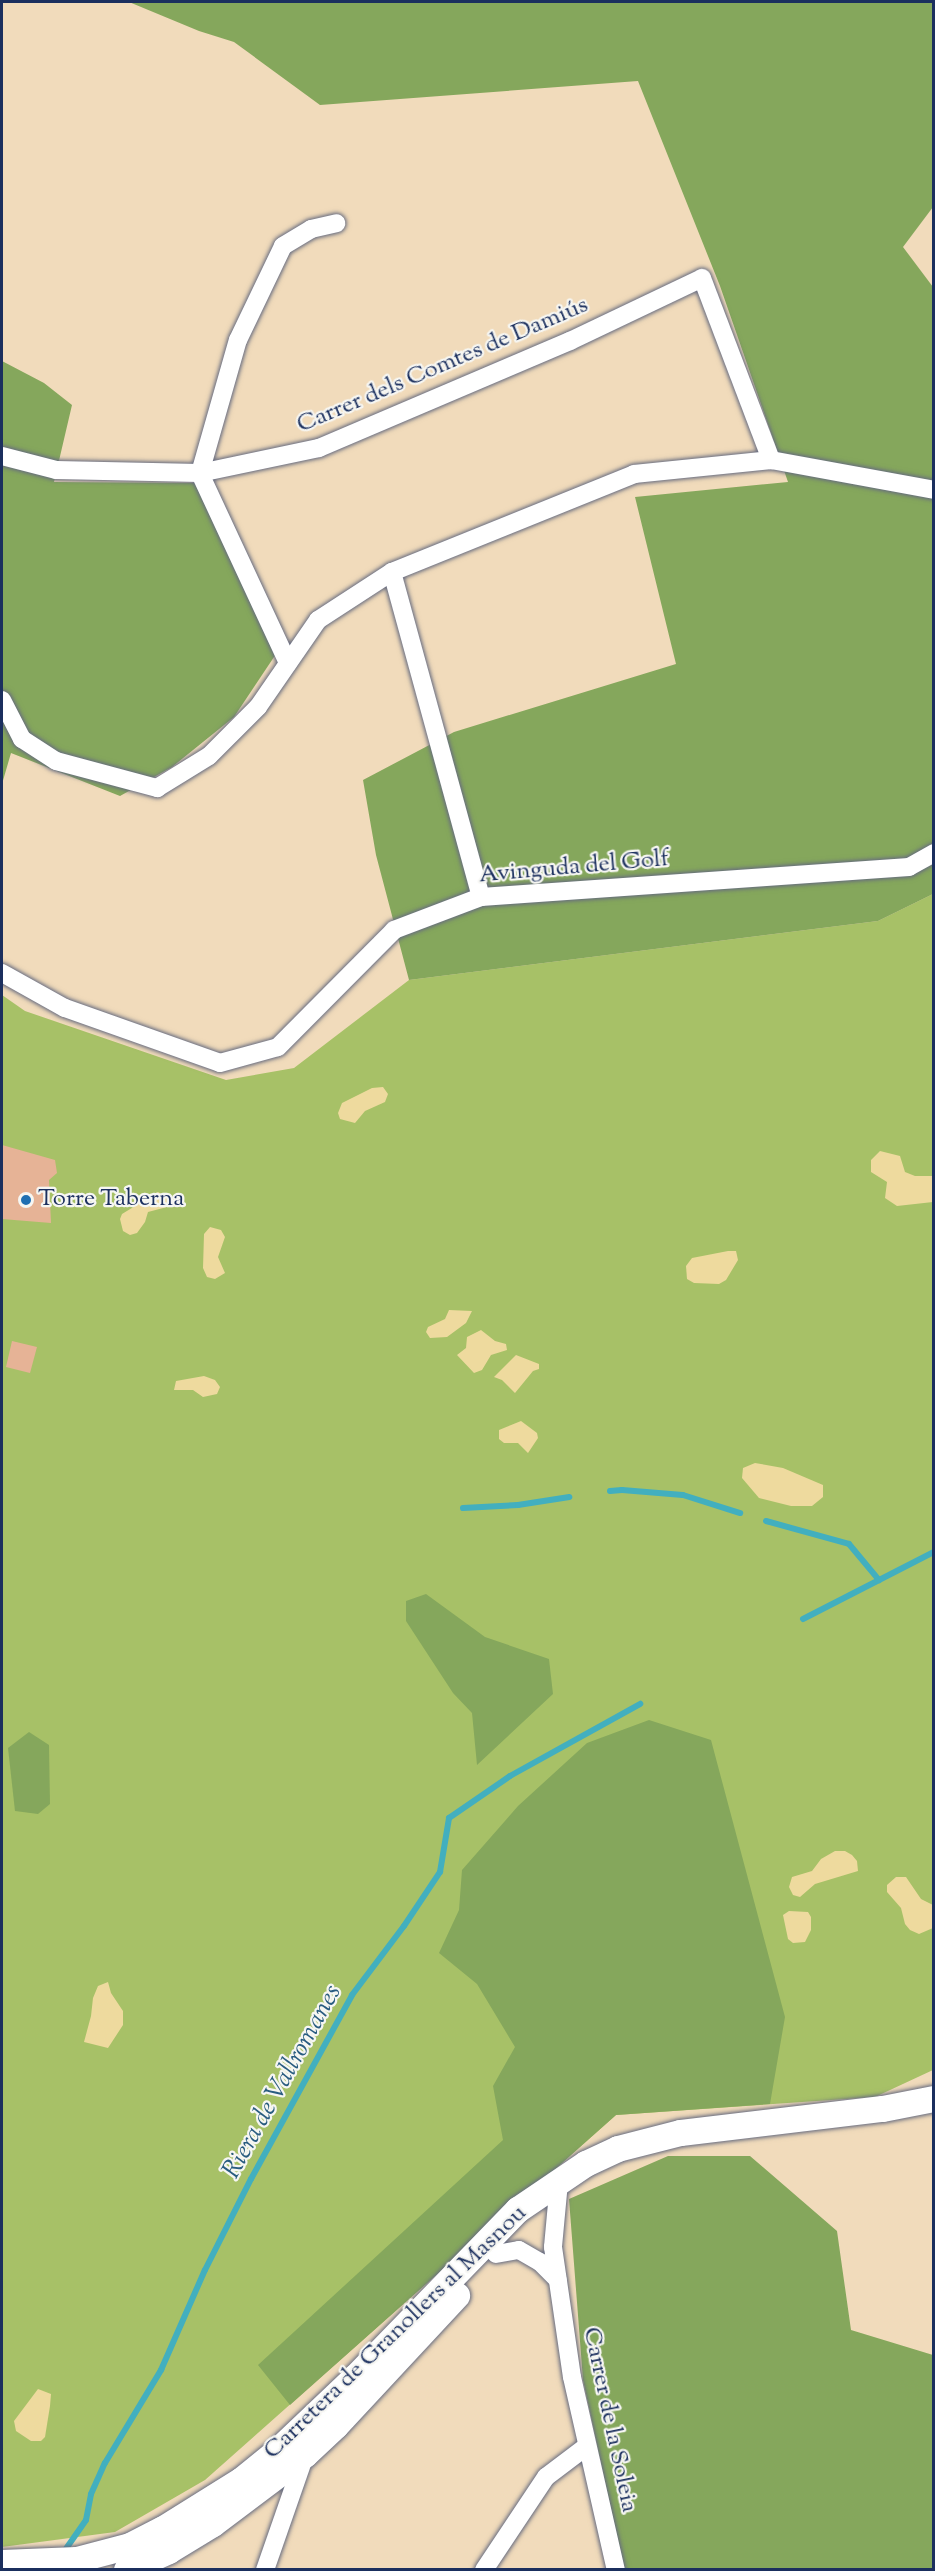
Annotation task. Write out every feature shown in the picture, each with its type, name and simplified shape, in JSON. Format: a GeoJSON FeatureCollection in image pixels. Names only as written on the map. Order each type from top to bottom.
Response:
{"type":"FeatureCollection","features":[{"type":"Feature","properties":{"kind":"main road","name":"Carretera de Granollers al Masnou"},"geometry":{"type":"LineString","coordinates":[[8,2563],[77,2560],[130,2546],[162,2530],[242,2480],[279,2450],[356,2377],[518,2210],[586,2164],[618,2149],[657,2138],[883,2109],[933,2099]]}},
{"type":"Feature","properties":{"kind":"main road","name":"Carretera de Granollers al Masnou"},"geometry":{"type":"LineString","coordinates":[[127,2570],[170,2551],[213,2524],[305,2455],[336,2426],[496,2254],[559,2182]]}},
{"type":"Feature","properties":{"kind":"main road"},"geometry":{"type":"LineString","coordinates":[[279,2450],[320,2427],[336,2426]]}},
{"type":"Feature","properties":{"kind":"street"},"geometry":{"type":"LineString","coordinates":[[288,663],[200,473],[238,340],[283,246],[311,229],[336,223]]}},
{"type":"Feature","properties":{"kind":"street","name":"Carrer dels Comtes de Damiús"},"geometry":{"type":"LineString","coordinates":[[2,456],[56,470],[200,473],[319,448],[570,341],[702,278],[771,460]]}},
{"type":"Feature","properties":{"kind":"street"},"geometry":{"type":"LineString","coordinates":[[2,700],[21,739],[56,761],[158,788],[209,756],[258,706],[318,620],[392,572],[634,474],[771,460],[933,490]]}},
{"type":"Feature","properties":{"kind":"street"},"geometry":{"type":"LineString","coordinates":[[392,572],[481,897]]}},
{"type":"Feature","properties":{"kind":"street","name":"Avinguda del Golf"},"geometry":{"type":"LineString","coordinates":[[2,974],[65,1008],[220,1063],[278,1047],[394,930],[481,897],[909,867],[933,853]]}},
{"type":"Feature","properties":{"kind":"street","name":"Carrer de la Soleia"},"geometry":{"type":"LineString","coordinates":[[559,2182],[553,2247],[572,2377],[616,2570]]}},
{"type":"Feature","properties":{"kind":"street"},"geometry":{"type":"LineString","coordinates":[[496,2254],[519,2250],[540,2262],[558,2280]]}},
{"type":"Feature","properties":{"kind":"street"},"geometry":{"type":"LineString","coordinates":[[484,2570],[546,2478],[586,2446]]}},
{"type":"Feature","properties":{"kind":"street"},"geometry":{"type":"LineString","coordinates":[[264,2570],[305,2455]]}},
{"type":"Feature","properties":{"kind":"green space"},"geometry":{"type":"Polygon","coordinates":[[[129,2],[933,2],[933,207],[903,247],[933,287],[933,894],[878,921],[409,980],[376,855],[363,780],[454,732],[676,664],[635,497],[788,482],[720,286],[638,81],[320,105],[234,42],[199,31],[129,2]]]}},
{"type":"Feature","properties":{"kind":"green space"},"geometry":{"type":"Polygon","coordinates":[[[2,361],[44,383],[72,405],[54,482],[197,483],[278,651],[234,717],[172,767],[120,796],[11,753],[2,784],[2,361]]]}},
{"type":"Feature","properties":{"kind":"green space"},"geometry":{"type":"Polygon","coordinates":[[[933,894],[933,2070],[875,2097],[616,2115],[205,2480],[115,2532],[2,2547],[2,995],[25,1011],[226,1080],[294,1068],[409,980],[878,921],[933,894]]]}},
{"type":"Feature","properties":{"kind":"green space"},"geometry":{"type":"Polygon","coordinates":[[[426,1594],[485,1637],[549,1659],[553,1694],[477,1765],[472,1713],[453,1693],[406,1621],[406,1601],[426,1594]]]}},
{"type":"Feature","properties":{"kind":"green space"},"geometry":{"type":"Polygon","coordinates":[[[649,1720],[711,1740],[785,2017],[770,2104],[616,2115],[290,2405],[258,2365],[503,2140],[493,2086],[515,2047],[477,1984],[439,1953],[459,1910],[462,1870],[518,1806],[587,1743],[649,1720]]]}},
{"type":"Feature","properties":{"kind":"green space"},"geometry":{"type":"Polygon","coordinates":[[[29,1732],[49,1745],[50,1804],[38,1814],[15,1811],[8,1748],[29,1732]]]}},
{"type":"Feature","properties":{"kind":"green space"},"geometry":{"type":"Polygon","coordinates":[[[668,2156],[750,2156],[837,2231],[851,2330],[933,2355],[933,2569],[624,2569],[583,2380],[569,2199],[668,2156]]]}},
{"type":"Feature","properties":{"kind":"sand"},"geometry":{"type":"Polygon","coordinates":[[[383,1087],[388,1094],[385,1102],[365,1111],[355,1123],[340,1119],[338,1113],[342,1103],[372,1088],[383,1087]]]}},
{"type":"Feature","properties":{"kind":"sand"},"geometry":{"type":"Polygon","coordinates":[[[880,1151],[900,1156],[905,1172],[915,1176],[933,1176],[933,1202],[897,1206],[885,1198],[887,1182],[871,1172],[871,1160],[880,1151]]]}},
{"type":"Feature","properties":{"kind":"sand"},"geometry":{"type":"Polygon","coordinates":[[[158,1192],[167,1197],[169,1204],[167,1207],[148,1212],[145,1222],[137,1233],[130,1235],[123,1231],[120,1219],[122,1214],[158,1192]]]}},
{"type":"Feature","properties":{"kind":"sand"},"geometry":{"type":"Polygon","coordinates":[[[210,1227],[221,1230],[225,1237],[218,1257],[225,1273],[215,1279],[207,1277],[203,1268],[204,1234],[210,1227]]]}},
{"type":"Feature","properties":{"kind":"sand"},"geometry":{"type":"Polygon","coordinates":[[[736,1251],[738,1260],[726,1280],[719,1284],[694,1283],[687,1279],[686,1266],[692,1258],[736,1251]]]}},
{"type":"Feature","properties":{"kind":"sand"},"geometry":{"type":"Polygon","coordinates":[[[449,1310],[472,1311],[466,1323],[447,1337],[430,1338],[426,1332],[428,1327],[445,1319],[449,1310]]]}},
{"type":"Feature","properties":{"kind":"sand"},"geometry":{"type":"Polygon","coordinates":[[[481,1330],[495,1341],[506,1344],[507,1350],[491,1355],[482,1370],[474,1373],[457,1355],[466,1348],[467,1337],[481,1330]]]}},
{"type":"Feature","properties":{"kind":"sand"},"geometry":{"type":"Polygon","coordinates":[[[516,1355],[539,1364],[539,1369],[533,1371],[515,1393],[502,1380],[494,1377],[516,1355]]]}},
{"type":"Feature","properties":{"kind":"sand"},"geometry":{"type":"Polygon","coordinates":[[[204,1376],[215,1380],[220,1387],[217,1394],[203,1397],[193,1390],[174,1390],[176,1381],[204,1376]]]}},
{"type":"Feature","properties":{"kind":"sand"},"geometry":{"type":"Polygon","coordinates":[[[521,1421],[537,1433],[538,1438],[528,1453],[518,1443],[504,1443],[499,1439],[499,1430],[521,1421]]]}},
{"type":"Feature","properties":{"kind":"sand"},"geometry":{"type":"Polygon","coordinates":[[[755,1463],[783,1468],[823,1485],[823,1497],[812,1506],[791,1506],[759,1498],[742,1478],[743,1468],[755,1463]]]}},
{"type":"Feature","properties":{"kind":"sand"},"geometry":{"type":"Polygon","coordinates":[[[835,1851],[845,1851],[852,1855],[857,1861],[858,1871],[815,1884],[800,1897],[793,1895],[789,1887],[792,1877],[812,1871],[821,1859],[835,1851]]]}},
{"type":"Feature","properties":{"kind":"sand"},"geometry":{"type":"Polygon","coordinates":[[[896,1877],[906,1877],[921,1899],[933,1905],[933,1928],[919,1934],[910,1930],[905,1924],[901,1908],[887,1892],[887,1885],[896,1877]]]}},
{"type":"Feature","properties":{"kind":"sand"},"geometry":{"type":"Polygon","coordinates":[[[789,1911],[808,1912],[811,1917],[811,1930],[805,1942],[793,1943],[788,1939],[783,1915],[789,1911]]]}},
{"type":"Feature","properties":{"kind":"sand"},"geometry":{"type":"Polygon","coordinates":[[[108,1982],[111,1993],[123,2011],[123,2025],[108,2048],[84,2042],[93,1998],[98,1986],[108,1982]]]}},
{"type":"Feature","properties":{"kind":"sand"},"geometry":{"type":"Polygon","coordinates":[[[38,2389],[51,2394],[50,2406],[45,2437],[41,2441],[31,2441],[16,2431],[14,2421],[38,2389]]]}},
{"type":"Feature","properties":{"kind":"building","name":"Torre Taberna"},"geometry":{"type":"Polygon","coordinates":[[[2,1145],[55,1160],[57,1173],[49,1180],[51,1223],[2,1219],[2,1145]]]}},
{"type":"Feature","properties":{"kind":"building"},"geometry":{"type":"Polygon","coordinates":[[[12,1341],[37,1347],[30,1373],[6,1367],[12,1341]]]}},
{"type":"Feature","properties":{"kind":"waterway"},"geometry":{"type":"LineString","coordinates":[[610,1491],[683,1495],[740,1513]]}},
{"type":"Feature","properties":{"kind":"waterway"},"geometry":{"type":"LineString","coordinates":[[463,1508],[518,1505],[569,1497]]}},
{"type":"Feature","properties":{"kind":"waterway"},"geometry":{"type":"LineString","coordinates":[[766,1521],[849,1544],[879,1580]]}},
{"type":"Feature","properties":{"kind":"waterway","name":"Riera de Vallromanes"},"geometry":{"type":"LineString","coordinates":[[803,1619],[934,1552]]}},
{"type":"Feature","properties":{"kind":"waterway","name":"Riera de Vallromanes"},"geometry":{"type":"LineString","coordinates":[[63,2553],[86,2520],[91,2494],[105,2463],[161,2370],[205,2270],[251,2179],[352,1995],[404,1926],[440,1872],[449,1818],[510,1776],[640,1704]]}},
{"type":"Feature","properties":{"kind":"place","name":"Torre Taberna"},"geometry":{"type":"Point","coordinates":[26,1200]}}]}
